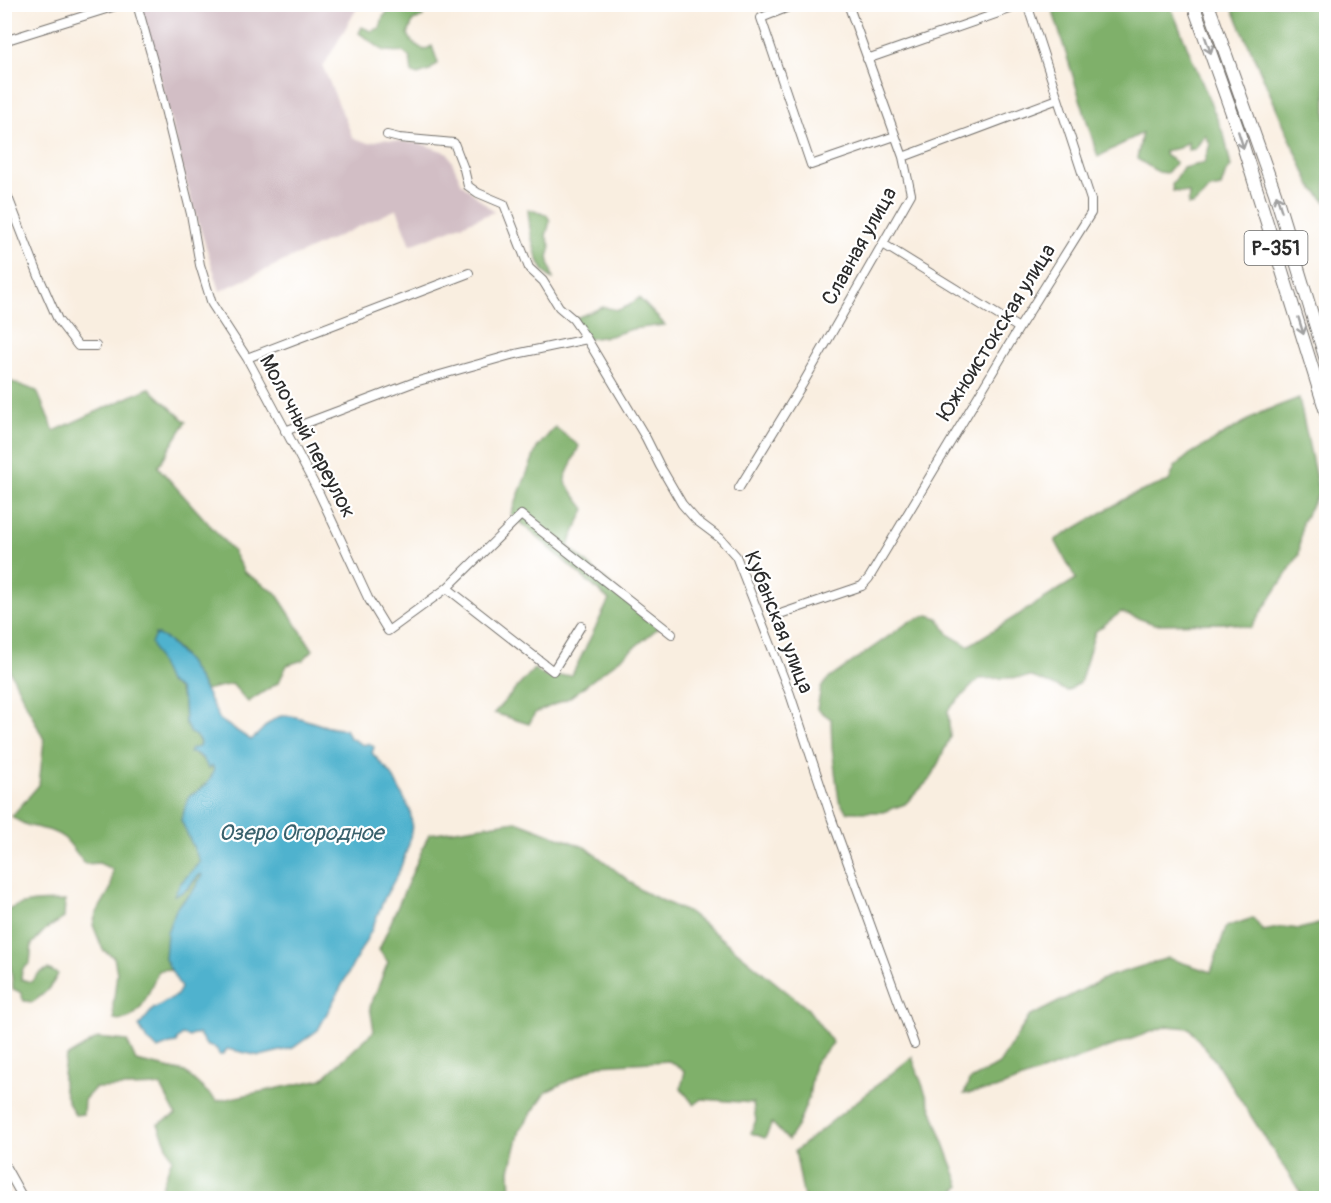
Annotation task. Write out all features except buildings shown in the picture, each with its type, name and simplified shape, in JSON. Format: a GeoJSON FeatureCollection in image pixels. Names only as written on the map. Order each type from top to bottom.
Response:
{"type":"FeatureCollection","features":[{"type":"Feature","properties":{"kind":"highway","name":"Р-351"},"geometry":{"type":"LineString","coordinates":[[1193,4],[1239,133],[1326,412]]}},
{"type":"Feature","properties":{"kind":"highway","name":"Р-351"},"geometry":{"type":"LineString","coordinates":[[1208,4],[1285,222],[1326,360]]}},
{"type":"Feature","properties":{"kind":"street"},"geometry":{"type":"LineString","coordinates":[[4,41],[122,4]]}},
{"type":"Feature","properties":{"kind":"street","name":"Молочный переулок"},"geometry":{"type":"LineString","coordinates":[[137,4],[191,214],[200,265],[212,304],[247,358],[324,502],[368,598],[388,631],[447,588]]}},
{"type":"Feature","properties":{"kind":"street"},"geometry":{"type":"LineString","coordinates":[[796,4],[761,18],[811,165],[895,136]]}},
{"type":"Feature","properties":{"kind":"street","name":"Славная улица"},"geometry":{"type":"LineString","coordinates":[[739,488],[802,385],[911,194],[903,157],[848,4]]}},
{"type":"Feature","properties":{"kind":"street"},"geometry":{"type":"LineString","coordinates":[[867,59],[1025,4]]}},
{"type":"Feature","properties":{"kind":"street","name":"Южноистокская улица"},"geometry":{"type":"LineString","coordinates":[[783,613],[862,586],[869,578],[1092,209],[1058,99],[1025,4]]}},
{"type":"Feature","properties":{"kind":"street"},"geometry":{"type":"LineString","coordinates":[[903,157],[1058,99]]}},
{"type":"Feature","properties":{"kind":"street","name":"Кубанская улица"},"geometry":{"type":"LineString","coordinates":[[387,135],[454,143],[468,186],[504,204],[530,268],[543,281],[559,308],[573,319],[586,339],[646,438],[682,504],[696,520],[720,538],[736,556],[790,694],[828,809],[914,1044]]}},
{"type":"Feature","properties":{"kind":"street"},"geometry":{"type":"LineString","coordinates":[[4,186],[58,320],[78,346],[96,346]]}},
{"type":"Feature","properties":{"kind":"street"},"geometry":{"type":"LineString","coordinates":[[883,244],[1019,328]]}},
{"type":"Feature","properties":{"kind":"street"},"geometry":{"type":"LineString","coordinates":[[247,358],[469,273]]}},
{"type":"Feature","properties":{"kind":"street"},"geometry":{"type":"LineString","coordinates":[[285,432],[415,382],[511,355],[586,339]]}},
{"type":"Feature","properties":{"kind":"street"},"geometry":{"type":"LineString","coordinates":[[581,626],[553,671],[447,588],[521,515],[672,634]]}},
{"type":"Feature","properties":{"kind":"street"},"geometry":{"type":"LineString","coordinates":[[4,1164],[23,1198]]}},
{"type":"Feature","properties":{"kind":"shaded area"},"geometry":{"type":"Polygon","coordinates":[[[141,5],[359,5],[323,67],[353,138],[369,143],[383,139],[422,144],[448,153],[462,184],[494,212],[411,245],[397,209],[220,291],[189,193],[141,5]]]}},
{"type":"Feature","properties":{"kind":"green space"},"geometry":{"type":"Polygon","coordinates":[[[390,5],[421,5],[423,17],[413,21],[408,34],[412,42],[424,50],[432,46],[438,63],[429,71],[418,75],[412,73],[410,58],[403,52],[384,51],[359,33],[362,27],[371,31],[380,28],[390,5]]]}},
{"type":"Feature","properties":{"kind":"green space"},"geometry":{"type":"Polygon","coordinates":[[[1051,5],[1170,5],[1225,138],[1231,167],[1226,172],[1221,187],[1210,189],[1193,205],[1188,205],[1189,193],[1173,191],[1172,185],[1183,168],[1204,163],[1210,144],[1205,135],[1195,149],[1188,150],[1188,141],[1179,148],[1164,151],[1166,156],[1176,162],[1167,173],[1158,172],[1137,159],[1142,133],[1098,157],[1051,5]]]}},
{"type":"Feature","properties":{"kind":"green space"},"geometry":{"type":"Polygon","coordinates":[[[1231,5],[1326,5],[1326,202],[1311,186],[1231,5]]]}},
{"type":"Feature","properties":{"kind":"green space"},"geometry":{"type":"Polygon","coordinates":[[[528,209],[547,215],[550,221],[546,236],[551,247],[548,257],[553,279],[537,258],[528,209]]]}},
{"type":"Feature","properties":{"kind":"green space"},"geometry":{"type":"Polygon","coordinates":[[[639,298],[665,325],[632,329],[610,336],[587,339],[573,319],[603,307],[618,310],[639,298]]]}},
{"type":"Feature","properties":{"kind":"green space"},"geometry":{"type":"Polygon","coordinates":[[[4,379],[37,391],[54,431],[149,388],[186,422],[158,467],[232,550],[244,572],[276,593],[313,650],[303,660],[287,665],[279,682],[248,702],[232,684],[205,690],[178,650],[155,634],[162,667],[168,682],[178,689],[184,703],[185,723],[200,742],[199,747],[193,753],[207,762],[209,769],[212,766],[214,769],[205,785],[189,796],[181,820],[200,862],[180,884],[187,890],[200,874],[202,875],[193,891],[177,907],[165,959],[172,971],[165,969],[158,971],[143,1004],[131,1017],[123,1019],[114,1019],[113,1006],[117,973],[114,957],[103,950],[93,925],[96,914],[111,888],[112,869],[99,863],[85,864],[70,844],[58,834],[24,824],[12,816],[39,785],[44,740],[9,669],[6,603],[11,458],[4,379]]]}},
{"type":"Feature","properties":{"kind":"green space"},"geometry":{"type":"Polygon","coordinates":[[[1299,398],[1319,493],[1302,522],[1299,555],[1251,628],[1230,623],[1154,624],[1121,612],[1095,632],[1080,683],[1067,691],[1032,677],[979,679],[948,710],[950,737],[932,777],[905,804],[883,812],[847,812],[839,801],[832,748],[831,719],[817,709],[821,688],[827,680],[909,622],[928,615],[938,618],[949,635],[968,646],[1076,579],[1055,540],[1130,496],[1169,481],[1175,467],[1190,454],[1260,413],[1299,398]]]}},
{"type":"Feature","properties":{"kind":"green space"},"geometry":{"type":"Polygon","coordinates":[[[555,427],[579,446],[565,478],[567,485],[585,509],[568,546],[658,628],[569,698],[535,713],[529,724],[494,713],[534,669],[546,677],[572,675],[609,600],[511,514],[537,448],[555,427]]]}},
{"type":"Feature","properties":{"kind":"green space"},"geometry":{"type":"Polygon","coordinates":[[[516,821],[587,848],[642,891],[691,914],[808,1009],[833,1043],[814,1064],[809,1097],[798,1125],[788,1140],[772,1123],[765,1138],[751,1133],[756,1120],[753,1103],[702,1099],[694,1105],[681,1088],[685,1071],[669,1061],[599,1065],[546,1092],[520,1130],[510,1170],[511,1198],[158,1198],[172,1158],[158,1124],[176,1115],[161,1086],[95,1088],[84,1100],[83,1114],[75,1115],[63,1087],[66,1057],[98,1038],[127,1041],[136,1061],[185,1072],[217,1101],[322,1079],[374,1031],[370,1007],[388,962],[379,950],[429,834],[516,821]]]}},
{"type":"Feature","properties":{"kind":"green space"},"geometry":{"type":"Polygon","coordinates":[[[65,901],[64,918],[45,930],[32,944],[30,963],[22,970],[21,979],[31,982],[39,973],[48,969],[58,974],[37,999],[33,1002],[24,1001],[20,992],[13,989],[6,925],[7,911],[27,903],[65,901]]]}},
{"type":"Feature","properties":{"kind":"green space"},"geometry":{"type":"Polygon","coordinates":[[[1253,918],[1263,931],[1283,927],[1299,929],[1326,922],[1326,1198],[1304,1198],[1216,1062],[1189,1028],[1167,1026],[995,1089],[964,1094],[969,1081],[999,1064],[1029,1017],[1107,977],[1168,958],[1211,972],[1226,927],[1253,918]]]}},
{"type":"Feature","properties":{"kind":"green space"},"geometry":{"type":"Polygon","coordinates":[[[912,1057],[960,1186],[948,1198],[804,1198],[795,1151],[912,1057]]]}},
{"type":"Feature","properties":{"kind":"water","name":"Озеро Огородное"},"geometry":{"type":"Polygon","coordinates":[[[156,634],[166,639],[188,662],[220,720],[251,740],[273,720],[283,716],[300,718],[336,729],[345,729],[349,737],[363,745],[369,743],[374,747],[372,753],[392,775],[410,810],[412,825],[409,844],[399,872],[385,897],[371,931],[318,1030],[293,1048],[260,1056],[227,1049],[223,1055],[219,1055],[216,1048],[206,1045],[199,1034],[192,1034],[190,1037],[182,1035],[177,1043],[158,1049],[147,1040],[139,1026],[153,1009],[177,995],[181,988],[165,959],[167,932],[177,907],[193,891],[202,875],[200,874],[186,890],[174,895],[180,884],[200,862],[181,820],[189,796],[205,786],[214,769],[212,766],[208,769],[199,755],[189,753],[191,749],[199,747],[200,742],[190,733],[185,722],[184,703],[179,689],[168,682],[151,643],[156,634]]]}}]}
